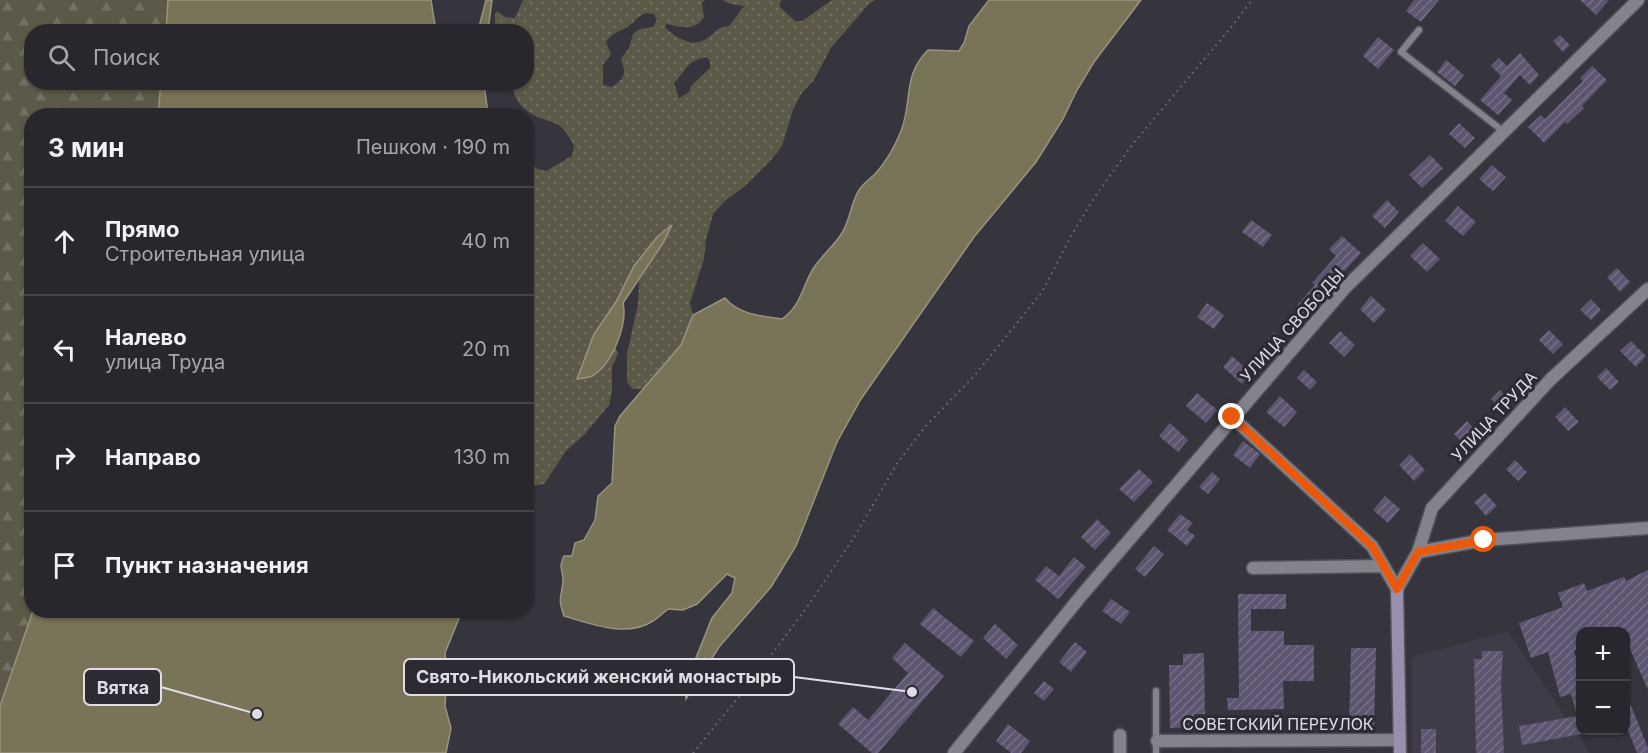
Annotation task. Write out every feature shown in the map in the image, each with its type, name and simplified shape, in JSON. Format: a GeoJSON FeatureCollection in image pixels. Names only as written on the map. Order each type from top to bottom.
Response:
{"type":"FeatureCollection","features":[{"type":"Feature","properties":{"kind":"street","name":"УЛИЦА СВОБОДЫ"},"geometry":{"type":"LineString","coordinates":[[954,753],[1081,596],[1344,289],[1638,0]]}},
{"type":"Feature","properties":{"kind":"street","name":"УЛИЦА ТРУДА"},"geometry":{"type":"LineString","coordinates":[[1397,589],[1418,552],[1432,508],[1550,380],[1648,289]]}},
{"type":"Feature","properties":{"kind":"street"},"geometry":{"type":"LineString","coordinates":[[1232,417],[1372,546],[1397,589],[1400,746]]}},
{"type":"Feature","properties":{"kind":"street"},"geometry":{"type":"LineString","coordinates":[[1418,552],[1484,540],[1648,528]]}},
{"type":"Feature","properties":{"kind":"street"},"geometry":{"type":"LineString","coordinates":[[1253,568],[1383,566]]}},
{"type":"Feature","properties":{"kind":"street"},"geometry":{"type":"LineString","coordinates":[[1120,735],[1120,753]]}},
{"type":"Feature","properties":{"kind":"street","name":"СОВЕТСКИЙ ПЕРЕУЛОК"},"geometry":{"type":"LineString","coordinates":[[1156,747],[1400,746]]}},
{"type":"Feature","properties":{"kind":"lane"},"geometry":{"type":"LineString","coordinates":[[1419,30],[1401,52],[1504,132]]}},
{"type":"Feature","properties":{"kind":"lane"},"geometry":{"type":"LineString","coordinates":[[1156,691],[1156,747]]}},
{"type":"Feature","properties":{"kind":"path"},"geometry":{"type":"LineString","coordinates":[[693,753],[805,610],[853,539],[898,462],[926,427],[975,375],[1042,292],[1092,201],[1132,145],[1228,32],[1252,0]]}},
{"type":"Feature","properties":{"kind":"shaded area"},"geometry":{"type":"Polygon","coordinates":[[[168,0],[431,0],[435,24],[166,24],[168,0]]]}},
{"type":"Feature","properties":{"kind":"shaded area"},"geometry":{"type":"Polygon","coordinates":[[[486,0],[492,0],[489,24],[480,24],[486,0]]]}},
{"type":"Feature","properties":{"kind":"shaded area"},"geometry":{"type":"Polygon","coordinates":[[[989,0],[1141,0],[1094,62],[1036,162],[974,237],[861,399],[837,442],[796,546],[771,587],[719,647],[686,699],[685,685],[712,618],[732,593],[735,578],[727,574],[697,604],[683,610],[668,609],[653,621],[632,629],[609,628],[586,623],[564,616],[562,609],[560,600],[563,580],[562,561],[564,556],[572,556],[575,543],[584,540],[595,520],[598,496],[612,483],[615,426],[620,416],[681,345],[693,315],[725,298],[737,308],[751,314],[782,319],[788,314],[801,296],[813,269],[842,233],[859,190],[879,169],[896,142],[905,120],[911,79],[920,60],[928,50],[959,51],[969,26],[989,0]]]}},
{"type":"Feature","properties":{"kind":"shaded area"},"geometry":{"type":"Polygon","coordinates":[[[160,90],[485,90],[487,108],[159,108],[160,90]]]}},
{"type":"Feature","properties":{"kind":"shaded area"},"geometry":{"type":"Polygon","coordinates":[[[672,225],[663,243],[623,303],[621,332],[612,354],[599,371],[592,376],[577,379],[594,334],[616,302],[634,266],[658,236],[672,225]]]}},
{"type":"Feature","properties":{"kind":"shaded area"},"geometry":{"type":"Polygon","coordinates":[[[31,618],[459,618],[445,653],[447,674],[445,706],[451,728],[446,753],[0,753],[0,706],[31,618]]]}},
{"type":"Feature","properties":{"kind":"shaded area"},"geometry":{"type":"Polygon","coordinates":[[[1508,631],[1590,753],[1412,753],[1412,657],[1508,631]]]}},
{"type":"Feature","properties":{"kind":"green space"},"geometry":{"type":"Polygon","coordinates":[[[0,0],[168,0],[166,24],[24,24],[24,90],[160,90],[159,108],[24,108],[24,618],[31,618],[0,706],[0,0]]]}},
{"type":"Feature","properties":{"kind":"green space"},"geometry":{"type":"Polygon","coordinates":[[[523,0],[705,0],[702,3],[704,17],[696,25],[687,27],[666,24],[665,28],[680,39],[691,43],[703,41],[719,29],[729,26],[744,6],[722,0],[783,0],[780,2],[780,7],[795,21],[802,21],[832,0],[875,0],[831,48],[814,80],[801,94],[793,110],[782,146],[745,186],[726,200],[713,214],[704,259],[690,303],[693,315],[681,345],[644,389],[632,389],[627,382],[627,354],[638,304],[639,281],[671,227],[634,266],[616,302],[594,334],[578,378],[595,372],[615,346],[618,354],[612,367],[612,392],[609,405],[585,434],[566,451],[544,484],[534,486],[534,167],[546,171],[572,156],[574,146],[560,126],[534,115],[534,108],[524,108],[515,96],[513,90],[534,90],[534,24],[495,24],[497,11],[505,17],[515,18],[523,0]],[[654,14],[641,15],[608,39],[606,42],[611,54],[603,65],[603,85],[612,87],[620,81],[624,75],[621,59],[629,48],[633,34],[640,29],[653,27],[657,20],[654,14]],[[706,57],[694,61],[674,83],[679,98],[689,92],[691,86],[710,68],[710,61],[706,57]]]}},
{"type":"Feature","properties":{"kind":"building"},"geometry":{"type":"Polygon","coordinates":[[[1414,0],[1439,0],[1421,22],[1406,11],[1414,0]]]}},
{"type":"Feature","properties":{"kind":"building"},"geometry":{"type":"Polygon","coordinates":[[[1580,0],[1609,0],[1596,15],[1580,0]]]}},
{"type":"Feature","properties":{"kind":"building"},"geometry":{"type":"Polygon","coordinates":[[[1560,35],[1570,45],[1563,52],[1553,41],[1560,35]]]}},
{"type":"Feature","properties":{"kind":"building"},"geometry":{"type":"Polygon","coordinates":[[[1378,37],[1394,50],[1378,69],[1363,56],[1378,37]]]}},
{"type":"Feature","properties":{"kind":"building"},"geometry":{"type":"Polygon","coordinates":[[[1520,53],[1539,75],[1530,85],[1520,75],[1504,93],[1512,100],[1498,115],[1480,100],[1501,76],[1491,66],[1499,58],[1507,66],[1520,53]]]}},
{"type":"Feature","properties":{"kind":"building"},"geometry":{"type":"Polygon","coordinates":[[[1446,60],[1464,75],[1455,86],[1437,72],[1446,60]]]}},
{"type":"Feature","properties":{"kind":"building"},"geometry":{"type":"Polygon","coordinates":[[[1592,66],[1607,80],[1582,106],[1584,108],[1567,124],[1565,122],[1544,143],[1528,127],[1541,115],[1545,119],[1583,81],[1580,78],[1592,66]]]}},
{"type":"Feature","properties":{"kind":"building"},"geometry":{"type":"Polygon","coordinates":[[[1459,123],[1475,138],[1465,148],[1449,134],[1459,123]]]}},
{"type":"Feature","properties":{"kind":"building"},"geometry":{"type":"Polygon","coordinates":[[[1430,155],[1443,168],[1422,188],[1409,175],[1430,155]]]}},
{"type":"Feature","properties":{"kind":"building"},"geometry":{"type":"Polygon","coordinates":[[[1492,165],[1506,177],[1493,191],[1479,179],[1492,165]]]}},
{"type":"Feature","properties":{"kind":"building"},"geometry":{"type":"Polygon","coordinates":[[[1387,200],[1399,212],[1385,228],[1372,216],[1387,200]]]}},
{"type":"Feature","properties":{"kind":"building"},"geometry":{"type":"Polygon","coordinates":[[[1458,206],[1476,222],[1463,236],[1445,221],[1458,206]]]}},
{"type":"Feature","properties":{"kind":"building"},"geometry":{"type":"Polygon","coordinates":[[[1251,220],[1272,235],[1263,247],[1242,232],[1251,220]]]}},
{"type":"Feature","properties":{"kind":"building"},"geometry":{"type":"Polygon","coordinates":[[[1342,236],[1361,253],[1304,315],[1296,307],[1315,285],[1312,283],[1336,256],[1329,249],[1342,236]]]}},
{"type":"Feature","properties":{"kind":"building"},"geometry":{"type":"Polygon","coordinates":[[[1423,243],[1440,259],[1427,272],[1410,256],[1423,243]]]}},
{"type":"Feature","properties":{"kind":"building"},"geometry":{"type":"Polygon","coordinates":[[[1617,268],[1630,282],[1620,292],[1607,277],[1617,268]]]}},
{"type":"Feature","properties":{"kind":"building"},"geometry":{"type":"Polygon","coordinates":[[[1371,296],[1386,310],[1374,323],[1360,309],[1371,296]]]}},
{"type":"Feature","properties":{"kind":"building"},"geometry":{"type":"Polygon","coordinates":[[[1591,299],[1601,310],[1591,320],[1580,310],[1591,299]]]}},
{"type":"Feature","properties":{"kind":"building"},"geometry":{"type":"Polygon","coordinates":[[[1207,303],[1224,315],[1214,329],[1197,317],[1207,303]]]}},
{"type":"Feature","properties":{"kind":"building"},"geometry":{"type":"Polygon","coordinates":[[[1549,330],[1563,344],[1553,354],[1539,340],[1549,330]]]}},
{"type":"Feature","properties":{"kind":"building"},"geometry":{"type":"Polygon","coordinates":[[[1340,331],[1355,345],[1344,357],[1329,343],[1340,331]]]}},
{"type":"Feature","properties":{"kind":"building"},"geometry":{"type":"Polygon","coordinates":[[[1274,332],[1281,339],[1262,366],[1252,360],[1274,332]]]}},
{"type":"Feature","properties":{"kind":"building"},"geometry":{"type":"Polygon","coordinates":[[[1631,341],[1646,356],[1636,367],[1620,351],[1631,341]]]}},
{"type":"Feature","properties":{"kind":"building"},"geometry":{"type":"Polygon","coordinates":[[[1232,356],[1251,373],[1242,384],[1223,367],[1232,356]]]}},
{"type":"Feature","properties":{"kind":"building"},"geometry":{"type":"Polygon","coordinates":[[[1606,368],[1619,382],[1610,390],[1597,377],[1606,368]]]}},
{"type":"Feature","properties":{"kind":"building"},"geometry":{"type":"Polygon","coordinates":[[[1304,370],[1317,382],[1310,390],[1297,378],[1304,370]]]}},
{"type":"Feature","properties":{"kind":"building"},"geometry":{"type":"Polygon","coordinates":[[[1500,390],[1512,402],[1503,411],[1491,399],[1500,390]]]}},
{"type":"Feature","properties":{"kind":"building"},"geometry":{"type":"Polygon","coordinates":[[[1197,393],[1217,410],[1206,423],[1186,406],[1197,393]]]}},
{"type":"Feature","properties":{"kind":"building"},"geometry":{"type":"Polygon","coordinates":[[[1280,396],[1297,412],[1284,427],[1266,412],[1280,396]]]}},
{"type":"Feature","properties":{"kind":"building"},"geometry":{"type":"Polygon","coordinates":[[[1565,407],[1579,422],[1568,431],[1555,417],[1565,407]]]}},
{"type":"Feature","properties":{"kind":"building"},"geometry":{"type":"Polygon","coordinates":[[[1467,421],[1482,437],[1469,450],[1454,434],[1467,421]]]}},
{"type":"Feature","properties":{"kind":"building"},"geometry":{"type":"Polygon","coordinates":[[[1170,423],[1188,440],[1178,452],[1159,436],[1170,423]]]}},
{"type":"Feature","properties":{"kind":"building"},"geometry":{"type":"Polygon","coordinates":[[[1243,441],[1260,454],[1250,468],[1233,455],[1243,441]]]}},
{"type":"Feature","properties":{"kind":"building"},"geometry":{"type":"Polygon","coordinates":[[[1410,454],[1425,470],[1414,481],[1399,465],[1410,454]]]}},
{"type":"Feature","properties":{"kind":"building"},"geometry":{"type":"Polygon","coordinates":[[[1515,460],[1527,472],[1518,481],[1506,469],[1515,460]]]}},
{"type":"Feature","properties":{"kind":"building"},"geometry":{"type":"Polygon","coordinates":[[[1139,469],[1153,482],[1134,502],[1119,489],[1139,469]]]}},
{"type":"Feature","properties":{"kind":"building"},"geometry":{"type":"Polygon","coordinates":[[[1212,472],[1220,479],[1208,494],[1199,487],[1212,472]]]}},
{"type":"Feature","properties":{"kind":"building"},"geometry":{"type":"Polygon","coordinates":[[[1485,493],[1497,506],[1486,516],[1474,502],[1485,493]]]}},
{"type":"Feature","properties":{"kind":"building"},"geometry":{"type":"Polygon","coordinates":[[[1385,496],[1400,509],[1388,523],[1373,510],[1385,496]]]}},
{"type":"Feature","properties":{"kind":"building"},"geometry":{"type":"Polygon","coordinates":[[[1180,514],[1193,523],[1187,530],[1195,536],[1187,546],[1167,530],[1180,514]]]}},
{"type":"Feature","properties":{"kind":"building"},"geometry":{"type":"Polygon","coordinates":[[[1097,519],[1111,533],[1095,550],[1081,537],[1097,519]]]}},
{"type":"Feature","properties":{"kind":"building"},"geometry":{"type":"Polygon","coordinates":[[[1154,546],[1164,554],[1145,577],[1135,569],[1154,546]]]}},
{"type":"Feature","properties":{"kind":"building"},"geometry":{"type":"Polygon","coordinates":[[[1074,557],[1086,567],[1058,599],[1035,580],[1046,566],[1059,576],[1074,557]]]}},
{"type":"Feature","properties":{"kind":"building"},"geometry":{"type":"Polygon","coordinates":[[[1648,570],[1648,690],[1630,649],[1630,627],[1576,627],[1576,650],[1574,651],[1576,712],[1571,694],[1560,697],[1548,652],[1531,658],[1519,623],[1563,607],[1558,593],[1584,583],[1587,591],[1624,577],[1626,581],[1648,570]]]}},
{"type":"Feature","properties":{"kind":"building"},"geometry":{"type":"Polygon","coordinates":[[[1238,594],[1286,594],[1286,609],[1251,609],[1251,631],[1284,631],[1284,645],[1314,645],[1314,681],[1283,681],[1284,709],[1228,710],[1227,698],[1239,698],[1238,594]]]}},
{"type":"Feature","properties":{"kind":"building"},"geometry":{"type":"Polygon","coordinates":[[[1111,599],[1130,612],[1121,624],[1102,611],[1111,599]]]}},
{"type":"Feature","properties":{"kind":"building"},"geometry":{"type":"Polygon","coordinates":[[[933,608],[974,641],[961,657],[920,624],[933,608]]]}},
{"type":"Feature","properties":{"kind":"building"},"geometry":{"type":"Polygon","coordinates":[[[995,624],[1018,645],[1006,659],[983,638],[995,624]]]}},
{"type":"Feature","properties":{"kind":"building"},"geometry":{"type":"Polygon","coordinates":[[[1075,642],[1087,652],[1071,672],[1059,662],[1075,642]]]}},
{"type":"Feature","properties":{"kind":"building"},"geometry":{"type":"Polygon","coordinates":[[[905,643],[944,676],[878,753],[872,753],[838,724],[853,707],[868,720],[908,673],[892,658],[905,643]]]}},
{"type":"Feature","properties":{"kind":"building"},"geometry":{"type":"Polygon","coordinates":[[[1351,648],[1376,648],[1374,728],[1349,728],[1351,648]]]}},
{"type":"Feature","properties":{"kind":"building"},"geometry":{"type":"Polygon","coordinates":[[[1482,651],[1503,651],[1501,684],[1504,753],[1476,753],[1474,659],[1482,659],[1482,651]]]}},
{"type":"Feature","properties":{"kind":"building"},"geometry":{"type":"Polygon","coordinates":[[[1204,653],[1205,714],[1194,714],[1194,727],[1170,728],[1169,665],[1183,665],[1183,654],[1204,653]]]}},
{"type":"Feature","properties":{"kind":"building"},"geometry":{"type":"Polygon","coordinates":[[[1044,681],[1054,689],[1044,701],[1034,693],[1044,681]]]}},
{"type":"Feature","properties":{"kind":"building"},"geometry":{"type":"Polygon","coordinates":[[[1630,703],[1648,748],[1648,753],[1637,753],[1630,735],[1630,703]]]}},
{"type":"Feature","properties":{"kind":"building"},"geometry":{"type":"Polygon","coordinates":[[[1576,716],[1576,735],[1522,745],[1519,726],[1576,716]]]}},
{"type":"Feature","properties":{"kind":"building"},"geometry":{"type":"Polygon","coordinates":[[[1008,724],[1030,741],[1021,753],[1011,753],[996,741],[1008,724]]]}},
{"type":"Feature","properties":{"kind":"building"},"geometry":{"type":"Polygon","coordinates":[[[1421,729],[1436,729],[1436,753],[1421,753],[1421,729]]]}},
{"type":"Feature","properties":{"kind":"place","name":"Свято-Никольский женский монастырь"},"geometry":{"type":"Point","coordinates":[912,692]}},
{"type":"Feature","properties":{"kind":"place","name":"Вятка"},"geometry":{"type":"Point","coordinates":[257,714]}},
{"type":"Feature","properties":{"kind":"route"},"geometry":{"type":"LineString","coordinates":[[1232,417],[1372,546],[1397,589],[1418,552],[1484,540]]}}]}
